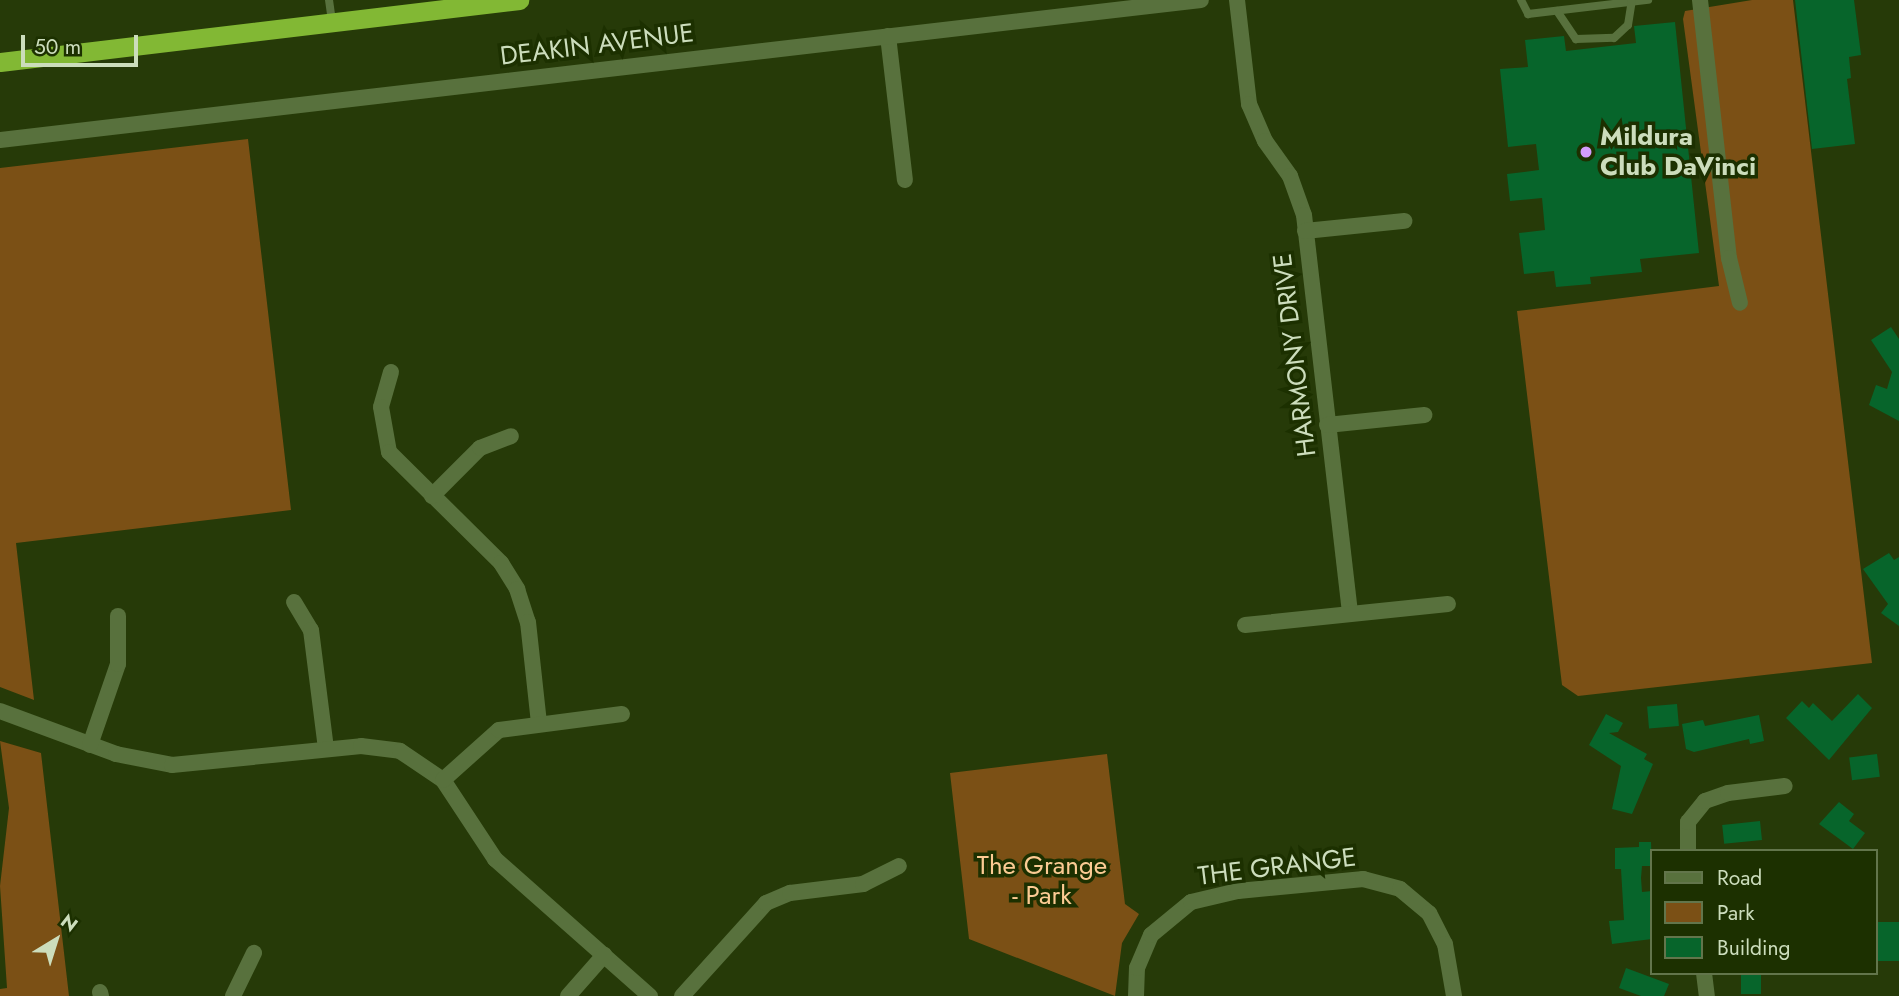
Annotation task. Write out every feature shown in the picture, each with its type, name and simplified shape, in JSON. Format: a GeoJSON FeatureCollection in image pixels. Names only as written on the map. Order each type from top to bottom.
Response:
{"type":"FeatureCollection","features":[{"type":"Feature","properties":{"kind":"highway","name":"DEAKIN AVENUE"},"geometry":{"type":"LineString","coordinates":[[0,62],[519,0]]}},
{"type":"Feature","properties":{"kind":"street","name":"DEAKIN AVENUE"},"geometry":{"type":"LineString","coordinates":[[0,140],[1201,0]]}},
{"type":"Feature","properties":{"kind":"street","name":"HARMONY DRIVE"},"geometry":{"type":"LineString","coordinates":[[1237,0],[1250,104],[1299,197],[1306,231],[1350,613]]}},
{"type":"Feature","properties":{"kind":"street"},"geometry":{"type":"LineString","coordinates":[[1700,0],[1729,258],[1740,303]]}},
{"type":"Feature","properties":{"kind":"street"},"geometry":{"type":"LineString","coordinates":[[888,36],[905,180]]}},
{"type":"Feature","properties":{"kind":"street"},"geometry":{"type":"LineString","coordinates":[[1306,231],[1404,221]]}},
{"type":"Feature","properties":{"kind":"street"},"geometry":{"type":"LineString","coordinates":[[391,372],[381,407],[384,439],[398,466],[501,563],[517,589],[528,622],[540,723]]}},
{"type":"Feature","properties":{"kind":"street"},"geometry":{"type":"LineString","coordinates":[[1327,425],[1424,415]]}},
{"type":"Feature","properties":{"kind":"street"},"geometry":{"type":"LineString","coordinates":[[432,496],[480,448],[511,436]]}},
{"type":"Feature","properties":{"kind":"street"},"geometry":{"type":"LineString","coordinates":[[295,602],[311,631],[326,749]]}},
{"type":"Feature","properties":{"kind":"street"},"geometry":{"type":"LineString","coordinates":[[1245,625],[1448,604]]}},
{"type":"Feature","properties":{"kind":"street"},"geometry":{"type":"LineString","coordinates":[[90,745],[118,664],[118,616]]}},
{"type":"Feature","properties":{"kind":"street"},"geometry":{"type":"LineString","coordinates":[[0,711],[90,745],[172,765],[373,746],[400,751],[443,780],[495,859],[650,996]]}},
{"type":"Feature","properties":{"kind":"street"},"geometry":{"type":"LineString","coordinates":[[443,780],[489,736],[540,723],[622,714]]}},
{"type":"Feature","properties":{"kind":"street"},"geometry":{"type":"LineString","coordinates":[[1688,849],[1688,822],[1705,801],[1728,793],[1785,786]]}},
{"type":"Feature","properties":{"kind":"street"},"geometry":{"type":"LineString","coordinates":[[682,996],[766,903],[790,893],[863,884],[899,866]]}},
{"type":"Feature","properties":{"kind":"street","name":"THE GRANGE"},"geometry":{"type":"LineString","coordinates":[[1136,996],[1137,968],[1151,935],[1191,902],[1238,891],[1363,879],[1399,889],[1429,913],[1446,944],[1454,996]]}},
{"type":"Feature","properties":{"kind":"street"},"geometry":{"type":"LineString","coordinates":[[233,996],[254,953]]}},
{"type":"Feature","properties":{"kind":"street"},"geometry":{"type":"LineString","coordinates":[[568,996],[604,955]]}},
{"type":"Feature","properties":{"kind":"street"},"geometry":{"type":"LineString","coordinates":[[1704,975],[1707,996]]}},
{"type":"Feature","properties":{"kind":"lane"},"geometry":{"type":"LineString","coordinates":[[329,0],[332,22]]}},
{"type":"Feature","properties":{"kind":"lane"},"geometry":{"type":"LineString","coordinates":[[1521,0],[1528,13],[1648,0]]}},
{"type":"Feature","properties":{"kind":"lane"},"geometry":{"type":"LineString","coordinates":[[1557,11],[1576,39],[1614,38],[1628,25],[1632,1]]}},
{"type":"Feature","properties":{"kind":"green space"},"geometry":{"type":"Polygon","coordinates":[[[1752,0],[1793,0],[1872,663],[1578,696],[1562,685],[1517,311],[1719,286],[1683,19],[1685,11],[1752,0]]]}},
{"type":"Feature","properties":{"kind":"green space"},"geometry":{"type":"Polygon","coordinates":[[[248,139],[291,510],[16,543],[34,700],[0,687],[0,168],[248,139]]]}},
{"type":"Feature","properties":{"kind":"green space"},"geometry":{"type":"Polygon","coordinates":[[[0,741],[41,753],[69,996],[0,996],[0,989],[7,988],[0,886],[9,808],[0,741]]]}},
{"type":"Feature","properties":{"kind":"green space","name":"The Grange - Park"},"geometry":{"type":"Polygon","coordinates":[[[1107,754],[1125,904],[1139,914],[1122,943],[1115,996],[969,939],[950,773],[1107,754]]]}},
{"type":"Feature","properties":{"kind":"building"},"geometry":{"type":"Polygon","coordinates":[[[1795,0],[1854,0],[1861,55],[1849,57],[1851,78],[1847,79],[1855,144],[1812,149],[1795,0]]]}},
{"type":"Feature","properties":{"kind":"building","name":"Mildura Club DaVinci"},"geometry":{"type":"Polygon","coordinates":[[[1675,22],[1699,253],[1640,259],[1642,272],[1590,277],[1591,284],[1556,287],[1554,271],[1524,274],[1519,233],[1545,230],[1542,198],[1510,201],[1507,174],[1539,170],[1536,144],[1508,147],[1500,69],[1528,67],[1525,40],[1564,36],[1566,51],[1636,43],[1634,26],[1675,22]]]}},
{"type":"Feature","properties":{"kind":"building"},"geometry":{"type":"Polygon","coordinates":[[[1891,327],[1899,339],[1899,421],[1869,405],[1876,385],[1887,389],[1892,372],[1871,340],[1891,327]]]}},
{"type":"Feature","properties":{"kind":"building"},"geometry":{"type":"Polygon","coordinates":[[[1889,553],[1894,560],[1899,557],[1899,626],[1881,613],[1888,604],[1863,569],[1889,553]]]}},
{"type":"Feature","properties":{"kind":"building"},"geometry":{"type":"Polygon","coordinates":[[[1858,694],[1872,708],[1829,760],[1786,718],[1802,701],[1809,708],[1813,703],[1832,721],[1858,694]]]}},
{"type":"Feature","properties":{"kind":"building"},"geometry":{"type":"Polygon","coordinates":[[[1677,704],[1679,726],[1649,729],[1647,707],[1677,704]]]}},
{"type":"Feature","properties":{"kind":"building"},"geometry":{"type":"Polygon","coordinates":[[[1606,714],[1623,723],[1618,732],[1609,733],[1647,754],[1644,759],[1653,764],[1632,814],[1612,809],[1621,766],[1589,745],[1606,714]]]}},
{"type":"Feature","properties":{"kind":"building"},"geometry":{"type":"Polygon","coordinates":[[[1759,715],[1764,741],[1750,744],[1749,739],[1694,752],[1686,749],[1682,724],[1703,720],[1705,726],[1759,715]]]}},
{"type":"Feature","properties":{"kind":"building"},"geometry":{"type":"Polygon","coordinates":[[[1877,754],[1880,777],[1852,780],[1849,757],[1877,754]]]}},
{"type":"Feature","properties":{"kind":"building"},"geometry":{"type":"Polygon","coordinates":[[[1839,802],[1854,814],[1849,821],[1865,833],[1853,849],[1819,824],[1839,802]]]}},
{"type":"Feature","properties":{"kind":"building"},"geometry":{"type":"Polygon","coordinates":[[[1760,821],[1762,840],[1724,844],[1722,825],[1760,821]]]}},
{"type":"Feature","properties":{"kind":"building"},"geometry":{"type":"Polygon","coordinates":[[[1639,842],[1651,842],[1650,866],[1642,866],[1641,878],[1642,892],[1650,891],[1650,939],[1612,944],[1609,921],[1624,920],[1621,869],[1615,869],[1615,848],[1639,847],[1639,842]]]}},
{"type":"Feature","properties":{"kind":"building"},"geometry":{"type":"Polygon","coordinates":[[[1878,922],[1899,922],[1899,961],[1878,961],[1878,922]]]}},
{"type":"Feature","properties":{"kind":"building"},"geometry":{"type":"Polygon","coordinates":[[[1626,968],[1669,984],[1664,996],[1641,996],[1619,988],[1626,968]]]}},
{"type":"Feature","properties":{"kind":"building"},"geometry":{"type":"Polygon","coordinates":[[[1741,975],[1761,975],[1761,994],[1741,994],[1741,975]]]}},
{"type":"Feature","properties":{"kind":"place","name":"Mildura Club DaVinci"},"geometry":{"type":"Point","coordinates":[1586,152]}}]}
